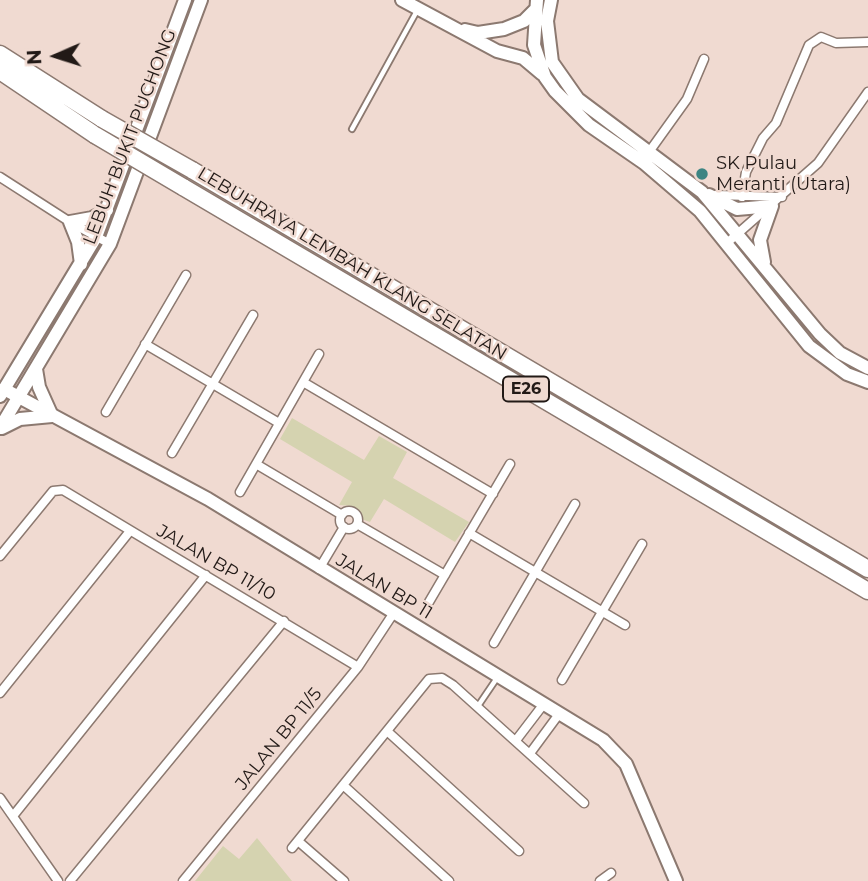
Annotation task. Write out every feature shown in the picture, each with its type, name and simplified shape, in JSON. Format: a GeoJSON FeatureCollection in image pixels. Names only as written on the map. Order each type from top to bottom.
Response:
{"type":"FeatureCollection","features":[{"type":"Feature","properties":{"kind":"highway","name":"LEBUHRAYA LEMBAH KLANG SELATAN"},"geometry":{"type":"LineString","coordinates":[[0,54],[102,119],[868,569]]}},
{"type":"Feature","properties":{"kind":"highway","name":"LEBUHRAYA LEMBAH KLANG SELATAN"},"geometry":{"type":"LineString","coordinates":[[0,71],[95,135],[868,591]]}},
{"type":"Feature","properties":{"kind":"main road","name":"LEBUH BUKIT PUCHONG"},"geometry":{"type":"LineString","coordinates":[[2,393],[96,237],[185,0]]}},
{"type":"Feature","properties":{"kind":"main road","name":"LEBUH BUKIT PUCHONG"},"geometry":{"type":"LineString","coordinates":[[0,429],[21,398],[110,244],[201,0]]}},
{"type":"Feature","properties":{"kind":"main road"},"geometry":{"type":"LineString","coordinates":[[402,0],[461,29],[497,51],[523,58],[545,77],[589,125],[681,192],[727,243],[809,346],[847,374],[868,382]]}},
{"type":"Feature","properties":{"kind":"main road"},"geometry":{"type":"LineString","coordinates":[[551,0],[548,43],[552,62],[563,81],[596,114],[706,194],[737,209],[777,202]]}},
{"type":"Feature","properties":{"kind":"main road"},"geometry":{"type":"LineString","coordinates":[[461,29],[478,33],[504,29],[524,22],[536,5]]}},
{"type":"Feature","properties":{"kind":"main road"},"geometry":{"type":"LineString","coordinates":[[536,5],[534,45],[545,77]]}},
{"type":"Feature","properties":{"kind":"main road"},"geometry":{"type":"LineString","coordinates":[[706,194],[820,334],[840,353],[868,368]]}},
{"type":"Feature","properties":{"kind":"main road"},"geometry":{"type":"LineString","coordinates":[[766,270],[760,251],[760,240],[777,202]]}},
{"type":"Feature","properties":{"kind":"main road"},"geometry":{"type":"LineString","coordinates":[[81,264],[78,242],[70,222],[92,218],[108,210]]}},
{"type":"Feature","properties":{"kind":"main road"},"geometry":{"type":"LineString","coordinates":[[0,429],[20,419],[52,416],[39,387],[36,369]]}},
{"type":"Feature","properties":{"kind":"main road","name":"JALAN BP 11"},"geometry":{"type":"LineString","coordinates":[[2,393],[21,398],[208,499],[603,740],[621,758],[676,881]]}},
{"type":"Feature","properties":{"kind":"street"},"geometry":{"type":"LineString","coordinates":[[742,197],[746,172],[763,138],[776,123],[808,45],[821,37],[836,43],[868,42]]}},
{"type":"Feature","properties":{"kind":"street"},"geometry":{"type":"LineString","coordinates":[[649,152],[687,99],[704,59]]}},
{"type":"Feature","properties":{"kind":"street"},"geometry":{"type":"LineString","coordinates":[[727,243],[777,202],[818,163],[868,92]]}},
{"type":"Feature","properties":{"kind":"street"},"geometry":{"type":"LineString","coordinates":[[0,177],[110,244]]}},
{"type":"Feature","properties":{"kind":"street"},"geometry":{"type":"LineString","coordinates":[[706,194],[777,202]]}},
{"type":"Feature","properties":{"kind":"street"},"geometry":{"type":"LineString","coordinates":[[106,412],[186,275]]}},
{"type":"Feature","properties":{"kind":"street"},"geometry":{"type":"LineString","coordinates":[[172,453],[253,315]]}},
{"type":"Feature","properties":{"kind":"street"},"geometry":{"type":"LineString","coordinates":[[145,344],[279,423]]}},
{"type":"Feature","properties":{"kind":"street"},"geometry":{"type":"LineString","coordinates":[[240,492],[319,354]]}},
{"type":"Feature","properties":{"kind":"street"},"geometry":{"type":"LineString","coordinates":[[303,382],[492,494]]}},
{"type":"Feature","properties":{"kind":"street"},"geometry":{"type":"LineString","coordinates":[[256,464],[342,514]]}},
{"type":"Feature","properties":{"kind":"street"},"geometry":{"type":"LineString","coordinates":[[429,603],[510,464]]}},
{"type":"Feature","properties":{"kind":"street","name":"JALAN BP 11/10"},"geometry":{"type":"LineString","coordinates":[[0,556],[53,491],[58,489],[358,667]]}},
{"type":"Feature","properties":{"kind":"street"},"geometry":{"type":"LineString","coordinates":[[494,643],[575,503]]}},
{"type":"Feature","properties":{"kind":"street"},"geometry":{"type":"LineString","coordinates":[[342,514],[347,511],[355,513],[357,524],[445,575]]}},
{"type":"Feature","properties":{"kind":"street"},"geometry":{"type":"LineString","coordinates":[[342,514],[341,522],[344,527]]}},
{"type":"Feature","properties":{"kind":"street"},"geometry":{"type":"LineString","coordinates":[[344,527],[351,528],[357,524]]}},
{"type":"Feature","properties":{"kind":"street"},"geometry":{"type":"LineString","coordinates":[[319,569],[344,527]]}},
{"type":"Feature","properties":{"kind":"street"},"geometry":{"type":"LineString","coordinates":[[0,693],[130,531]]}},
{"type":"Feature","properties":{"kind":"street"},"geometry":{"type":"LineString","coordinates":[[470,533],[625,625]]}},
{"type":"Feature","properties":{"kind":"street"},"geometry":{"type":"LineString","coordinates":[[562,680],[642,544]]}},
{"type":"Feature","properties":{"kind":"street"},"geometry":{"type":"LineString","coordinates":[[13,816],[206,575]]}},
{"type":"Feature","properties":{"kind":"street","name":"JALAN BP 11/5"},"geometry":{"type":"LineString","coordinates":[[183,881],[358,667],[393,614]]}},
{"type":"Feature","properties":{"kind":"street"},"geometry":{"type":"LineString","coordinates":[[70,881],[284,621]]}},
{"type":"Feature","properties":{"kind":"street"},"geometry":{"type":"LineString","coordinates":[[344,881],[295,844],[429,679],[442,678],[478,706],[584,803]]}},
{"type":"Feature","properties":{"kind":"street"},"geometry":{"type":"LineString","coordinates":[[517,740],[543,705]]}},
{"type":"Feature","properties":{"kind":"street"},"geometry":{"type":"LineString","coordinates":[[531,752],[559,713]]}},
{"type":"Feature","properties":{"kind":"street"},"geometry":{"type":"LineString","coordinates":[[387,731],[519,851]]}},
{"type":"Feature","properties":{"kind":"street"},"geometry":{"type":"LineString","coordinates":[[343,785],[449,881]]}},
{"type":"Feature","properties":{"kind":"street"},"geometry":{"type":"LineString","coordinates":[[0,799],[58,881]]}},
{"type":"Feature","properties":{"kind":"street"},"geometry":{"type":"LineString","coordinates":[[600,881],[611,873]]}},
{"type":"Feature","properties":{"kind":"lane"},"geometry":{"type":"LineString","coordinates":[[352,130],[418,8]]}},
{"type":"Feature","properties":{"kind":"lane"},"geometry":{"type":"LineString","coordinates":[[478,706],[498,677]]}},
{"type":"Feature","properties":{"kind":"shaded area"},"geometry":{"type":"Polygon","coordinates":[[[292,418],[364,460],[379,436],[407,452],[393,478],[469,522],[455,542],[384,499],[370,522],[364,520],[352,506],[339,505],[352,482],[280,439],[292,418]]]}},
{"type":"Feature","properties":{"kind":"shaded area"},"geometry":{"type":"Polygon","coordinates":[[[257,838],[292,881],[195,881],[223,846],[239,859],[257,838]]]}},
{"type":"Feature","properties":{"kind":"place","name":"SK Pulau Meranti (Utara)"},"geometry":{"type":"Point","coordinates":[702,174]}}]}
